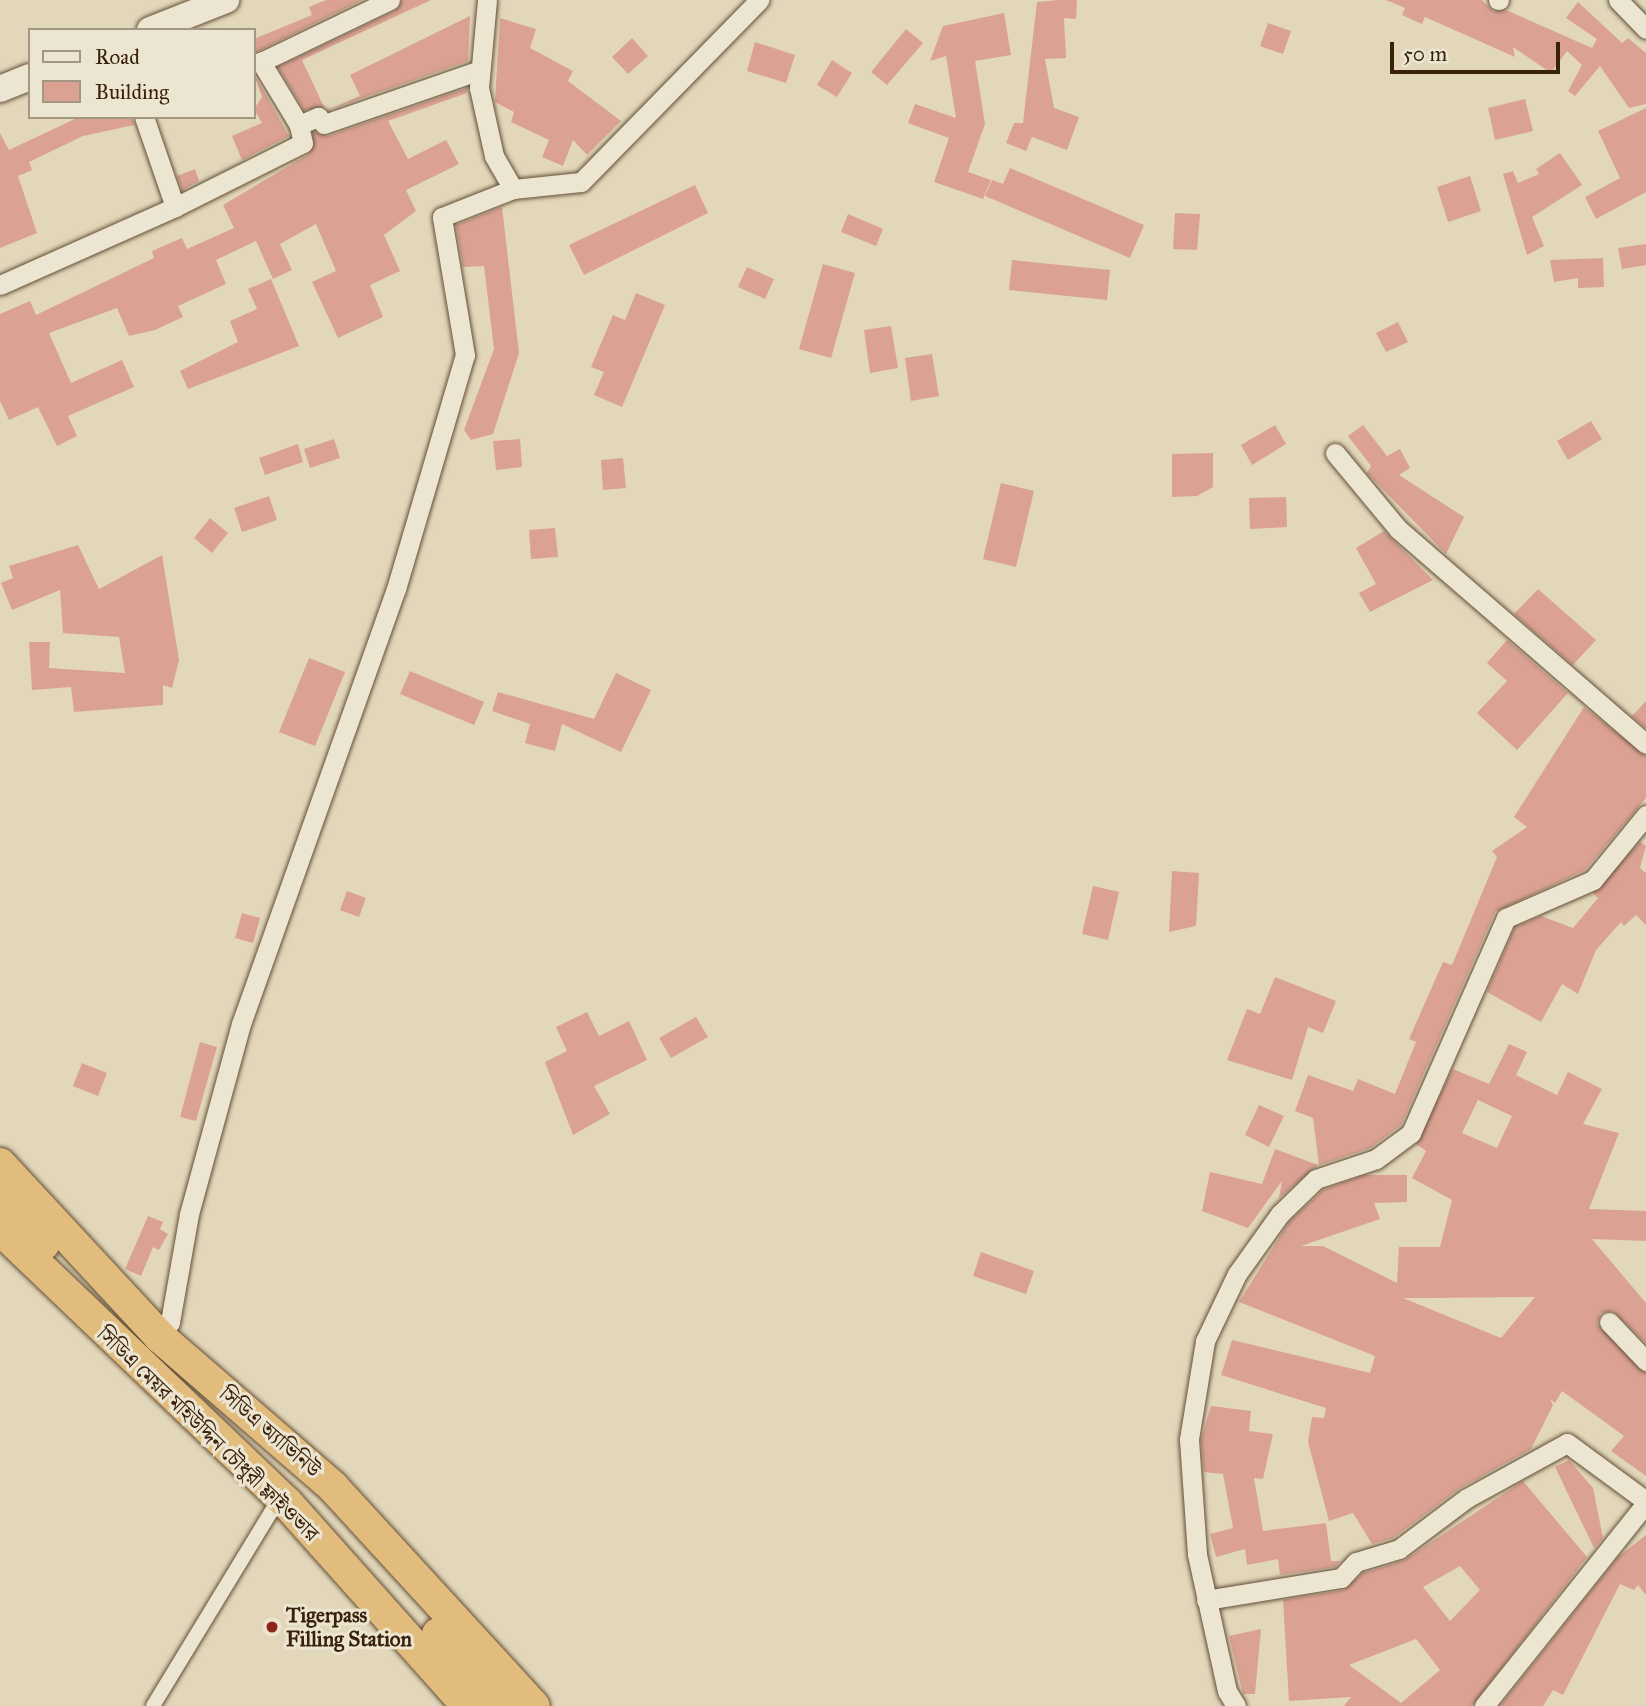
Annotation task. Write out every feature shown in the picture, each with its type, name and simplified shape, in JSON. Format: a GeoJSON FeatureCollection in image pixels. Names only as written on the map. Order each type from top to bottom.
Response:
{"type":"FeatureCollection","features":[{"type":"Feature","properties":{"kind":"highway","name":"সিডিএ অ্যাভিনিউ"},"geometry":{"type":"LineString","coordinates":[[0,1164],[160,1337],[333,1487],[534,1706]]}},
{"type":"Feature","properties":{"kind":"highway"},"geometry":{"type":"LineString","coordinates":[[0,1200],[99,1299],[286,1465],[501,1706]]}},
{"type":"Feature","properties":{"kind":"highway","name":"সিডিএ মেয়র মহিউদ্দিন চৌধুরী ফ্লাইওভার"},"geometry":{"type":"LineString","coordinates":[[0,1229],[286,1502],[468,1706]]}},
{"type":"Feature","properties":{"kind":"highway"},"geometry":{"type":"LineString","coordinates":[[0,1241],[180,1422],[276,1504],[457,1706]]}},
{"type":"Feature","properties":{"kind":"main road"},"geometry":{"type":"LineString","coordinates":[[155,28],[226,0]]}},
{"type":"Feature","properties":{"kind":"main road"},"geometry":{"type":"LineString","coordinates":[[0,89],[28,79]]}},
{"type":"Feature","properties":{"kind":"street"},"geometry":{"type":"LineString","coordinates":[[0,285],[176,207],[303,143],[299,125],[261,62],[390,0]]}},
{"type":"Feature","properties":{"kind":"street"},"geometry":{"type":"LineString","coordinates":[[487,0],[481,70],[494,156],[513,189]]}},
{"type":"Feature","properties":{"kind":"street"},"geometry":{"type":"LineString","coordinates":[[160,1337],[170,1322],[190,1214],[241,1024],[396,589],[465,355],[442,218],[513,189],[581,182],[759,0]]}},
{"type":"Feature","properties":{"kind":"street"},"geometry":{"type":"LineString","coordinates":[[1618,0],[1646,29]]}},
{"type":"Feature","properties":{"kind":"street"},"geometry":{"type":"LineString","coordinates":[[299,125],[318,117],[324,124],[481,70]]}},
{"type":"Feature","properties":{"kind":"street"},"geometry":{"type":"LineString","coordinates":[[145,119],[176,207]]}},
{"type":"Feature","properties":{"kind":"street"},"geometry":{"type":"LineString","coordinates":[[1335,453],[1398,529],[1646,744]]}},
{"type":"Feature","properties":{"kind":"street"},"geometry":{"type":"LineString","coordinates":[[1236,1706],[1227,1691],[1206,1600],[1189,1439],[1205,1341],[1237,1274],[1280,1214],[1316,1179],[1376,1158],[1412,1133],[1506,918],[1592,880],[1646,815]]}},
{"type":"Feature","properties":{"kind":"street"},"geometry":{"type":"LineString","coordinates":[[1609,1322],[1646,1360]]}},
{"type":"Feature","properties":{"kind":"street"},"geometry":{"type":"LineString","coordinates":[[1206,1600],[1341,1578],[1356,1562],[1399,1549],[1477,1492],[1567,1443],[1646,1502],[1484,1706]]}},
{"type":"Feature","properties":{"kind":"street"},"geometry":{"type":"LineString","coordinates":[[153,1706],[276,1504]]}},
{"type":"Feature","properties":{"kind":"building"},"geometry":{"type":"Polygon","coordinates":[[[326,0],[362,0],[256,52],[256,38],[312,15],[309,7],[326,0]]]}},
{"type":"Feature","properties":{"kind":"building"},"geometry":{"type":"Polygon","coordinates":[[[402,0],[431,0],[302,60],[324,107],[304,110],[278,67],[395,11],[402,0]]]}},
{"type":"Feature","properties":{"kind":"building"},"geometry":{"type":"Polygon","coordinates":[[[1077,0],[1076,19],[1064,18],[1066,58],[1045,59],[1054,108],[1079,117],[1067,150],[1032,137],[1026,151],[1006,143],[1014,123],[1023,123],[1037,2],[1077,0]]]}},
{"type":"Feature","properties":{"kind":"building"},"geometry":{"type":"Polygon","coordinates":[[[1386,0],[1482,0],[1493,11],[1506,10],[1592,48],[1597,39],[1566,18],[1578,2],[1622,43],[1628,38],[1646,53],[1646,104],[1629,108],[1600,66],[1575,96],[1568,91],[1582,65],[1567,51],[1551,73],[1513,47],[1515,57],[1425,17],[1422,24],[1402,15],[1405,8],[1386,0]]]}},
{"type":"Feature","properties":{"kind":"building"},"geometry":{"type":"Polygon","coordinates":[[[1004,13],[1011,55],[975,61],[985,124],[968,172],[991,180],[983,199],[934,182],[949,138],[908,123],[915,104],[956,118],[946,56],[930,61],[943,26],[1004,13]]]}},
{"type":"Feature","properties":{"kind":"building"},"geometry":{"type":"Polygon","coordinates":[[[470,16],[468,61],[328,110],[360,96],[350,75],[470,16]]]}},
{"type":"Feature","properties":{"kind":"building"},"geometry":{"type":"Polygon","coordinates":[[[500,18],[536,29],[530,48],[573,71],[568,81],[621,121],[587,155],[573,140],[563,166],[542,157],[549,140],[511,122],[514,112],[495,102],[500,18]]]}},
{"type":"Feature","properties":{"kind":"building"},"geometry":{"type":"Polygon","coordinates":[[[1268,23],[1291,31],[1283,54],[1260,46],[1268,23]]]}},
{"type":"Feature","properties":{"kind":"building"},"geometry":{"type":"Polygon","coordinates":[[[906,29],[923,43],[887,85],[871,72],[906,29]]]}},
{"type":"Feature","properties":{"kind":"building"},"geometry":{"type":"Polygon","coordinates":[[[632,38],[648,56],[628,74],[612,57],[632,38]]]}},
{"type":"Feature","properties":{"kind":"building"},"geometry":{"type":"Polygon","coordinates":[[[755,42],[795,55],[786,83],[747,71],[755,42]]]}},
{"type":"Feature","properties":{"kind":"building"},"geometry":{"type":"Polygon","coordinates":[[[832,60],[852,73],[837,97],[817,85],[832,60]]]}},
{"type":"Feature","properties":{"kind":"building"},"geometry":{"type":"Polygon","coordinates":[[[256,78],[289,136],[242,160],[232,136],[262,123],[256,112],[256,106],[262,97],[256,78]]]}},
{"type":"Feature","properties":{"kind":"building"},"geometry":{"type":"Polygon","coordinates":[[[467,88],[467,93],[388,121],[408,159],[446,140],[459,164],[406,190],[416,211],[384,235],[400,271],[370,285],[383,317],[338,338],[312,282],[336,271],[316,224],[280,244],[292,270],[273,279],[256,241],[216,260],[226,284],[178,306],[183,317],[155,330],[129,336],[117,308],[49,333],[71,383],[122,360],[134,387],[68,416],[77,436],[57,446],[38,407],[9,420],[0,401],[0,314],[30,301],[36,315],[154,258],[152,251],[182,238],[187,249],[234,228],[223,205],[309,154],[313,132],[328,136],[467,88]]]}},
{"type":"Feature","properties":{"kind":"building"},"geometry":{"type":"Polygon","coordinates":[[[1525,99],[1533,131],[1495,140],[1488,108],[1525,99]]]}},
{"type":"Feature","properties":{"kind":"building"},"geometry":{"type":"Polygon","coordinates":[[[1646,108],[1646,192],[1596,219],[1585,197],[1620,178],[1598,131],[1646,108]]]}},
{"type":"Feature","properties":{"kind":"building"},"geometry":{"type":"Polygon","coordinates":[[[75,119],[132,119],[134,125],[83,136],[29,162],[32,170],[18,176],[37,233],[0,248],[0,133],[9,150],[75,119]]]}},
{"type":"Feature","properties":{"kind":"building"},"geometry":{"type":"Polygon","coordinates":[[[1560,153],[1582,185],[1532,217],[1544,246],[1527,255],[1503,174],[1513,171],[1518,183],[1539,174],[1536,169],[1560,153]]]}},
{"type":"Feature","properties":{"kind":"building"},"geometry":{"type":"Polygon","coordinates":[[[1010,168],[1144,225],[1130,258],[985,196],[992,180],[1003,184],[1010,168]]]}},
{"type":"Feature","properties":{"kind":"building"},"geometry":{"type":"Polygon","coordinates":[[[195,169],[199,181],[182,190],[177,176],[195,169]]]}},
{"type":"Feature","properties":{"kind":"building"},"geometry":{"type":"Polygon","coordinates":[[[1470,176],[1481,211],[1448,222],[1437,187],[1470,176]]]}},
{"type":"Feature","properties":{"kind":"building"},"geometry":{"type":"Polygon","coordinates":[[[695,185],[708,213],[584,275],[569,245],[695,185]]]}},
{"type":"Feature","properties":{"kind":"building"},"geometry":{"type":"Polygon","coordinates":[[[502,207],[519,353],[493,434],[471,440],[464,430],[494,349],[484,266],[463,267],[456,225],[502,207]]]}},
{"type":"Feature","properties":{"kind":"building"},"geometry":{"type":"Polygon","coordinates":[[[1175,213],[1200,214],[1197,250],[1173,249],[1175,213]]]}},
{"type":"Feature","properties":{"kind":"building"},"geometry":{"type":"Polygon","coordinates":[[[848,214],[883,229],[876,246],[841,232],[848,214]]]}},
{"type":"Feature","properties":{"kind":"building"},"geometry":{"type":"Polygon","coordinates":[[[1646,244],[1646,265],[1622,269],[1618,248],[1646,244]]]}},
{"type":"Feature","properties":{"kind":"building"},"geometry":{"type":"Polygon","coordinates":[[[1603,258],[1604,287],[1578,288],[1578,278],[1554,282],[1550,260],[1603,258]]]}},
{"type":"Feature","properties":{"kind":"building"},"geometry":{"type":"Polygon","coordinates":[[[1012,260],[1110,270],[1107,300],[1009,290],[1012,260]]]}},
{"type":"Feature","properties":{"kind":"building"},"geometry":{"type":"Polygon","coordinates":[[[823,264],[855,273],[831,358],[799,349],[823,264]]]}},
{"type":"Feature","properties":{"kind":"building"},"geometry":{"type":"Polygon","coordinates":[[[747,267],[774,279],[765,299],[738,287],[747,267]]]}},
{"type":"Feature","properties":{"kind":"building"},"geometry":{"type":"Polygon","coordinates":[[[271,279],[299,346],[188,389],[180,371],[238,342],[230,321],[257,309],[248,289],[271,279]]]}},
{"type":"Feature","properties":{"kind":"building"},"geometry":{"type":"Polygon","coordinates":[[[636,293],[665,305],[622,407],[594,395],[604,372],[591,367],[613,315],[625,320],[636,293]]]}},
{"type":"Feature","properties":{"kind":"building"},"geometry":{"type":"Polygon","coordinates":[[[1398,322],[1408,342],[1386,352],[1376,333],[1398,322]]]}},
{"type":"Feature","properties":{"kind":"building"},"geometry":{"type":"Polygon","coordinates":[[[891,326],[898,368],[870,373],[864,330],[891,326]]]}},
{"type":"Feature","properties":{"kind":"building"},"geometry":{"type":"Polygon","coordinates":[[[932,354],[939,396],[911,401],[905,358],[932,354]]]}},
{"type":"Feature","properties":{"kind":"building"},"geometry":{"type":"Polygon","coordinates":[[[1591,421],[1602,439],[1568,460],[1557,441],[1591,421]]]}},
{"type":"Feature","properties":{"kind":"building"},"geometry":{"type":"Polygon","coordinates":[[[1275,425],[1286,444],[1252,465],[1241,445],[1275,425]]]}},
{"type":"Feature","properties":{"kind":"building"},"geometry":{"type":"Polygon","coordinates":[[[1363,425],[1387,456],[1400,449],[1410,468],[1399,475],[1464,517],[1446,554],[1367,473],[1371,466],[1348,436],[1363,425]]]}},
{"type":"Feature","properties":{"kind":"building"},"geometry":{"type":"Polygon","coordinates":[[[334,439],[340,458],[310,468],[304,449],[334,439]]]}},
{"type":"Feature","properties":{"kind":"building"},"geometry":{"type":"Polygon","coordinates":[[[520,439],[522,467],[496,470],[493,441],[520,439]]]}},
{"type":"Feature","properties":{"kind":"building"},"geometry":{"type":"Polygon","coordinates":[[[298,444],[303,462],[265,475],[259,458],[298,444]]]}},
{"type":"Feature","properties":{"kind":"building"},"geometry":{"type":"Polygon","coordinates":[[[1213,453],[1213,487],[1197,496],[1172,497],[1172,454],[1213,453]]]}},
{"type":"Feature","properties":{"kind":"building"},"geometry":{"type":"Polygon","coordinates":[[[623,458],[626,488],[603,490],[601,460],[623,458]]]}},
{"type":"Feature","properties":{"kind":"building"},"geometry":{"type":"Polygon","coordinates":[[[1001,483],[1034,491],[1016,567],[983,559],[1001,483]]]}},
{"type":"Feature","properties":{"kind":"building"},"geometry":{"type":"Polygon","coordinates":[[[269,496],[277,520],[242,532],[234,508],[269,496]]]}},
{"type":"Feature","properties":{"kind":"building"},"geometry":{"type":"Polygon","coordinates":[[[1286,497],[1287,527],[1250,529],[1249,498],[1286,497]]]}},
{"type":"Feature","properties":{"kind":"building"},"geometry":{"type":"Polygon","coordinates":[[[210,518],[228,533],[212,553],[194,538],[210,518]]]}},
{"type":"Feature","properties":{"kind":"building"},"geometry":{"type":"Polygon","coordinates":[[[555,528],[558,557],[531,559],[529,530],[555,528]]]}},
{"type":"Feature","properties":{"kind":"building"},"geometry":{"type":"Polygon","coordinates":[[[1384,531],[1433,580],[1370,612],[1359,593],[1376,584],[1356,548],[1384,531]]]}},
{"type":"Feature","properties":{"kind":"building"},"geometry":{"type":"Polygon","coordinates":[[[78,545],[99,589],[162,555],[179,660],[172,688],[163,685],[163,705],[74,712],[71,687],[32,690],[29,642],[50,642],[49,668],[125,673],[119,637],[63,633],[60,590],[12,610],[1,583],[13,578],[9,566],[78,545]]]}},
{"type":"Feature","properties":{"kind":"building"},"geometry":{"type":"Polygon","coordinates":[[[1538,589],[1596,640],[1573,665],[1514,614],[1538,589]]]}},
{"type":"Feature","properties":{"kind":"building"},"geometry":{"type":"Polygon","coordinates":[[[1507,640],[1568,693],[1517,750],[1477,713],[1507,681],[1487,663],[1507,640]]]}},
{"type":"Feature","properties":{"kind":"building"},"geometry":{"type":"Polygon","coordinates":[[[309,658],[345,672],[315,746],[279,732],[309,658]]]}},
{"type":"Feature","properties":{"kind":"building"},"geometry":{"type":"Polygon","coordinates":[[[410,671],[484,702],[474,725],[400,694],[410,671]]]}},
{"type":"Feature","properties":{"kind":"building"},"geometry":{"type":"Polygon","coordinates":[[[616,673],[651,690],[621,752],[562,724],[555,751],[525,743],[530,724],[492,711],[498,692],[594,719],[616,673]]]}},
{"type":"Feature","properties":{"kind":"building"},"geometry":{"type":"Polygon","coordinates":[[[1646,701],[1646,728],[1632,716],[1646,701]]]}},
{"type":"Feature","properties":{"kind":"building"},"geometry":{"type":"Polygon","coordinates":[[[1584,707],[1646,756],[1646,798],[1585,870],[1495,912],[1401,1125],[1370,1148],[1319,1165],[1313,1118],[1295,1111],[1308,1075],[1353,1091],[1358,1079],[1395,1094],[1416,1042],[1409,1039],[1443,962],[1452,965],[1497,857],[1492,851],[1527,827],[1514,817],[1584,707]]]}},
{"type":"Feature","properties":{"kind":"building"},"geometry":{"type":"Polygon","coordinates":[[[1640,842],[1646,846],[1640,868],[1646,873],[1646,925],[1636,915],[1624,926],[1621,922],[1596,950],[1578,994],[1562,984],[1541,1022],[1487,992],[1515,927],[1541,916],[1573,928],[1598,898],[1593,893],[1640,842]]]}},
{"type":"Feature","properties":{"kind":"building"},"geometry":{"type":"Polygon","coordinates":[[[1172,871],[1199,873],[1196,926],[1169,932],[1172,871]]]}},
{"type":"Feature","properties":{"kind":"building"},"geometry":{"type":"Polygon","coordinates":[[[1093,886],[1119,892],[1108,940],[1082,934],[1093,886]]]}},
{"type":"Feature","properties":{"kind":"building"},"geometry":{"type":"Polygon","coordinates":[[[347,891],[366,898],[359,917],[340,910],[347,891]]]}},
{"type":"Feature","properties":{"kind":"building"},"geometry":{"type":"Polygon","coordinates":[[[242,913],[260,918],[253,943],[235,938],[242,913]]]}},
{"type":"Feature","properties":{"kind":"building"},"geometry":{"type":"Polygon","coordinates":[[[1275,977],[1336,1001],[1323,1033],[1308,1027],[1292,1080],[1227,1060],[1247,1009],[1260,1014],[1275,977]]]}},
{"type":"Feature","properties":{"kind":"building"},"geometry":{"type":"Polygon","coordinates":[[[587,1012],[599,1036],[629,1021],[647,1060],[594,1086],[610,1114],[573,1135],[545,1062],[567,1051],[556,1027],[587,1012]]]}},
{"type":"Feature","properties":{"kind":"building"},"geometry":{"type":"Polygon","coordinates":[[[696,1017],[708,1037],[671,1058],[659,1038],[696,1017]]]}},
{"type":"Feature","properties":{"kind":"building"},"geometry":{"type":"Polygon","coordinates":[[[200,1042],[217,1047],[196,1121],[180,1117],[200,1042]]]}},
{"type":"Feature","properties":{"kind":"building"},"geometry":{"type":"Polygon","coordinates":[[[1509,1044],[1527,1052],[1516,1075],[1557,1095],[1568,1072],[1602,1089],[1583,1124],[1619,1133],[1589,1209],[1646,1211],[1646,1241],[1592,1239],[1646,1303],[1646,1343],[1613,1311],[1601,1313],[1597,1324],[1646,1373],[1646,1476],[1611,1451],[1624,1436],[1562,1391],[1555,1403],[1550,1399],[1553,1405],[1531,1449],[1460,1488],[1393,1538],[1372,1544],[1353,1513],[1329,1521],[1308,1442],[1312,1417],[1324,1418],[1326,1408],[1221,1375],[1232,1340],[1370,1373],[1375,1356],[1239,1302],[1289,1222],[1323,1190],[1365,1175],[1407,1175],[1407,1202],[1374,1203],[1380,1219],[1301,1246],[1323,1246],[1397,1283],[1399,1247],[1440,1247],[1452,1200],[1412,1178],[1426,1151],[1416,1144],[1453,1069],[1489,1084],[1509,1044]],[[1478,1100],[1462,1133],[1497,1148],[1512,1116],[1478,1100]],[[1535,1297],[1428,1298],[1403,1298],[1501,1338],[1535,1297]]]}},
{"type":"Feature","properties":{"kind":"building"},"geometry":{"type":"Polygon","coordinates":[[[82,1063],[107,1073],[98,1096],[73,1086],[82,1063]]]}},
{"type":"Feature","properties":{"kind":"building"},"geometry":{"type":"Polygon","coordinates":[[[1259,1105],[1284,1116],[1269,1147],[1245,1135],[1259,1105]]]}},
{"type":"Feature","properties":{"kind":"building"},"geometry":{"type":"Polygon","coordinates":[[[1275,1149],[1318,1165],[1279,1198],[1282,1181],[1248,1228],[1202,1211],[1210,1172],[1262,1184],[1275,1149]]]}},
{"type":"Feature","properties":{"kind":"building"},"geometry":{"type":"Polygon","coordinates":[[[148,1216],[163,1222],[160,1229],[168,1234],[159,1250],[153,1247],[141,1276],[125,1269],[148,1216]]]}},
{"type":"Feature","properties":{"kind":"building"},"geometry":{"type":"Polygon","coordinates":[[[981,1252],[1034,1271],[1026,1294],[973,1276],[981,1252]]]}},
{"type":"Feature","properties":{"kind":"building"},"geometry":{"type":"Polygon","coordinates":[[[1211,1406],[1251,1411],[1249,1431],[1273,1434],[1263,1479],[1254,1478],[1263,1531],[1326,1523],[1331,1561],[1340,1561],[1335,1567],[1280,1575],[1278,1559],[1247,1565],[1245,1549],[1216,1557],[1210,1534],[1233,1528],[1223,1474],[1204,1472],[1201,1440],[1211,1406]]]}},
{"type":"Feature","properties":{"kind":"building"},"geometry":{"type":"Polygon","coordinates":[[[1569,1460],[1593,1488],[1603,1538],[1594,1548],[1555,1467],[1569,1460]]]}},
{"type":"Feature","properties":{"kind":"building"},"geometry":{"type":"Polygon","coordinates":[[[1523,1481],[1587,1557],[1472,1706],[1344,1706],[1351,1697],[1289,1701],[1283,1600],[1344,1590],[1363,1573],[1403,1561],[1523,1481]],[[1460,1566],[1423,1587],[1450,1621],[1480,1590],[1460,1566]],[[1416,1639],[1349,1665],[1401,1703],[1440,1670],[1416,1639]]]}},
{"type":"Feature","properties":{"kind":"building"},"geometry":{"type":"Polygon","coordinates":[[[1646,1535],[1646,1595],[1638,1585],[1634,1590],[1620,1584],[1563,1695],[1553,1690],[1543,1706],[1500,1706],[1618,1557],[1646,1535]]]}},
{"type":"Feature","properties":{"kind":"building"},"geometry":{"type":"Polygon","coordinates":[[[1261,1629],[1255,1694],[1243,1694],[1229,1636],[1261,1629]]]}},
{"type":"Feature","properties":{"kind":"place","name":"Tigerpass Filling Station"},"geometry":{"type":"Point","coordinates":[272,1627]}}]}
